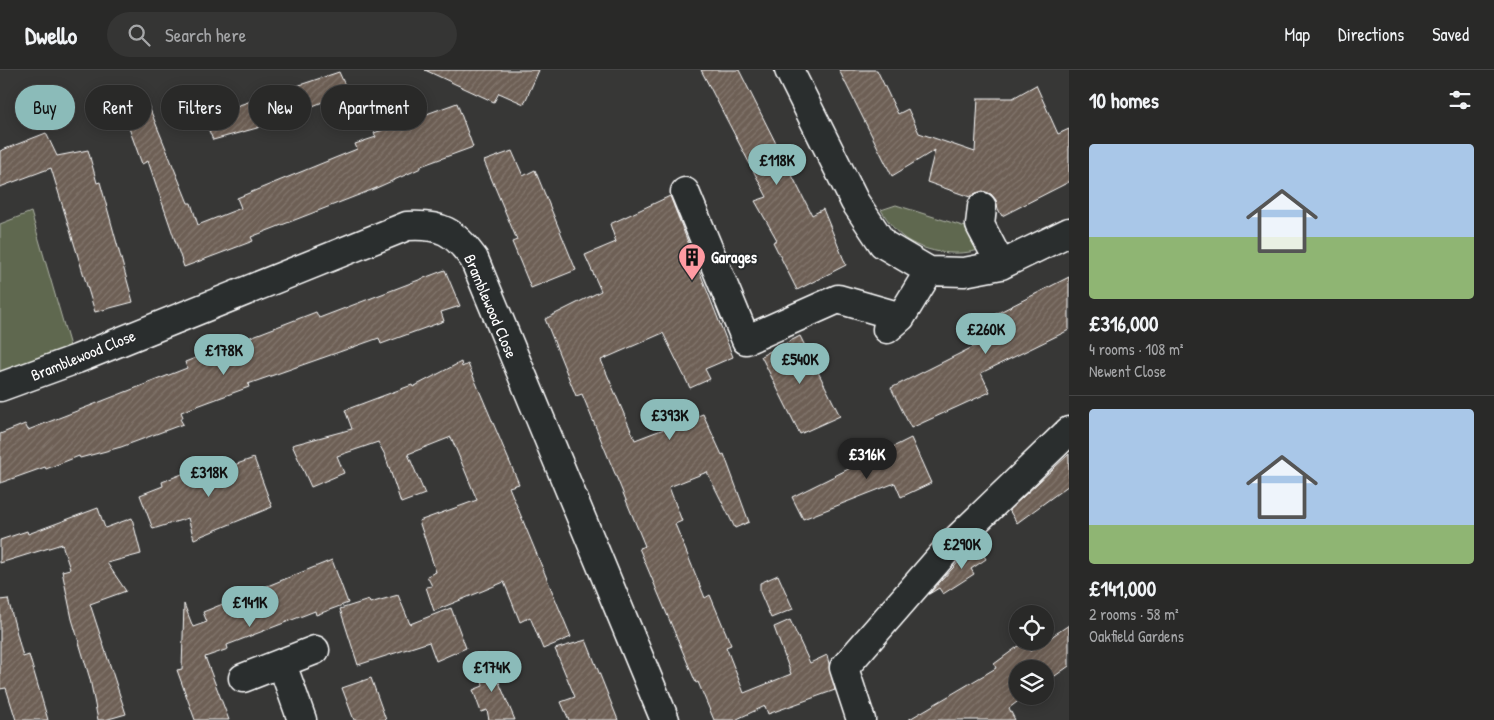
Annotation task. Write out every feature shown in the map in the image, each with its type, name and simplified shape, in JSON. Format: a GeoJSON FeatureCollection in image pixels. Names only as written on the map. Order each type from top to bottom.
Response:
{"type":"FeatureCollection","features":[{"type":"Feature","properties":{"kind":"street"},"geometry":{"type":"LineString","coordinates":[[789,70],[855,202],[883,244],[929,270],[964,272],[1001,265],[1069,232]]}},
{"type":"Feature","properties":{"kind":"street"},"geometry":{"type":"LineString","coordinates":[[685,192],[746,340],[838,298],[894,324],[929,270]]}},
{"type":"Feature","properties":{"kind":"street"},"geometry":{"type":"LineString","coordinates":[[982,207],[980,224],[1001,265]]}},
{"type":"Feature","properties":{"kind":"street","name":"Bramblewood Close"},"geometry":{"type":"LineString","coordinates":[[0,387],[77,359],[407,226],[428,224],[446,230],[462,243],[474,259],[665,720]]}},
{"type":"Feature","properties":{"kind":"street"},"geometry":{"type":"LineString","coordinates":[[861,720],[844,668],[952,544],[1069,431]]}},
{"type":"Feature","properties":{"kind":"street"},"geometry":{"type":"LineString","coordinates":[[243,678],[315,650]]}},
{"type":"Feature","properties":{"kind":"street"},"geometry":{"type":"LineString","coordinates":[[282,664],[302,720]]}},
{"type":"Feature","properties":{"kind":"green space"},"geometry":{"type":"Polygon","coordinates":[[[896,205],[972,229],[982,249],[963,253],[934,251],[907,240],[899,234],[881,210],[896,205]]]}},
{"type":"Feature","properties":{"kind":"green space"},"geometry":{"type":"Polygon","coordinates":[[[31,212],[72,353],[0,380],[0,224],[31,212]]]}},
{"type":"Feature","properties":{"kind":"building"},"geometry":{"type":"Polygon","coordinates":[[[425,70],[539,70],[524,104],[499,93],[494,102],[425,70]]]}},
{"type":"Feature","properties":{"kind":"building"},"geometry":{"type":"Polygon","coordinates":[[[701,70],[739,70],[812,215],[823,209],[846,265],[797,290],[773,242],[777,240],[755,201],[767,197],[701,70]]]}},
{"type":"Feature","properties":{"kind":"building"},"geometry":{"type":"Polygon","coordinates":[[[839,70],[877,70],[898,114],[908,109],[919,133],[975,152],[978,98],[1013,98],[1036,85],[1058,134],[1069,129],[1069,182],[1002,216],[996,200],[991,194],[983,191],[970,197],[927,182],[935,150],[892,176],[839,70]]]}},
{"type":"Feature","properties":{"kind":"building"},"geometry":{"type":"Polygon","coordinates":[[[339,72],[345,85],[321,85],[321,103],[311,107],[311,85],[300,85],[339,72]]]}},
{"type":"Feature","properties":{"kind":"building"},"geometry":{"type":"Polygon","coordinates":[[[249,102],[250,130],[213,140],[209,130],[239,130],[239,105],[249,102]]]}},
{"type":"Feature","properties":{"kind":"building"},"geometry":{"type":"Polygon","coordinates":[[[457,103],[473,147],[421,166],[421,168],[374,189],[251,237],[253,241],[184,267],[148,161],[142,164],[130,130],[151,130],[151,112],[188,203],[191,203],[198,225],[241,208],[237,198],[357,149],[355,144],[376,137],[374,133],[382,130],[427,130],[427,114],[457,103]]]}},
{"type":"Feature","properties":{"kind":"building"},"geometry":{"type":"Polygon","coordinates":[[[46,133],[57,156],[88,150],[97,183],[100,182],[133,302],[95,312],[51,168],[0,187],[0,151],[46,133]]]}},
{"type":"Feature","properties":{"kind":"building"},"geometry":{"type":"Polygon","coordinates":[[[512,151],[523,176],[535,170],[576,270],[531,288],[512,242],[517,240],[484,161],[512,151]]]}},
{"type":"Feature","properties":{"kind":"building"},"geometry":{"type":"Polygon","coordinates":[[[670,196],[733,357],[705,369],[710,379],[690,388],[663,333],[601,360],[635,440],[703,414],[722,455],[724,454],[749,522],[735,528],[707,472],[669,487],[682,521],[675,524],[705,598],[710,595],[731,645],[726,647],[744,693],[791,674],[774,627],[790,620],[810,663],[827,655],[835,690],[768,714],[765,706],[735,720],[714,720],[698,682],[696,683],[639,548],[645,546],[582,394],[576,396],[545,319],[601,291],[585,255],[616,242],[610,224],[670,196]]]}},
{"type":"Feature","properties":{"kind":"building"},"geometry":{"type":"Polygon","coordinates":[[[445,270],[460,306],[441,312],[444,321],[381,344],[379,338],[248,384],[249,387],[181,412],[183,417],[180,419],[183,424],[121,447],[80,458],[79,456],[46,469],[45,467],[0,483],[0,434],[25,424],[28,430],[187,368],[185,362],[316,312],[319,318],[445,270]]]}},
{"type":"Feature","properties":{"kind":"building"},"geometry":{"type":"Polygon","coordinates":[[[1069,277],[1069,330],[981,373],[990,392],[911,428],[891,388],[985,341],[976,324],[1069,277]]]}},
{"type":"Feature","properties":{"kind":"building"},"geometry":{"type":"Polygon","coordinates":[[[800,336],[840,416],[800,434],[761,356],[800,336]]]}},
{"type":"Feature","properties":{"kind":"building"},"geometry":{"type":"Polygon","coordinates":[[[461,362],[462,367],[468,364],[519,484],[509,487],[571,637],[543,649],[530,617],[520,622],[504,582],[434,611],[426,587],[432,586],[427,576],[436,572],[419,521],[477,500],[451,437],[408,454],[425,494],[401,503],[385,455],[378,442],[337,456],[344,473],[311,487],[292,445],[352,429],[345,410],[412,385],[413,387],[461,362]]]}},
{"type":"Feature","properties":{"kind":"building"},"geometry":{"type":"Polygon","coordinates":[[[911,438],[931,483],[901,497],[895,483],[803,519],[792,497],[911,438]]]}},
{"type":"Feature","properties":{"kind":"building"},"geometry":{"type":"Polygon","coordinates":[[[1069,454],[1069,485],[1017,523],[1009,510],[1069,454]]]}},
{"type":"Feature","properties":{"kind":"building"},"geometry":{"type":"Polygon","coordinates":[[[254,458],[272,507],[194,539],[188,518],[153,529],[140,495],[163,486],[162,482],[197,468],[200,477],[254,458]]]}},
{"type":"Feature","properties":{"kind":"building"},"geometry":{"type":"Polygon","coordinates":[[[98,508],[105,528],[132,518],[141,554],[107,563],[126,591],[90,604],[126,714],[105,720],[98,720],[90,679],[72,619],[62,571],[70,569],[62,544],[0,563],[0,540],[27,531],[28,534],[98,508]]]}},
{"type":"Feature","properties":{"kind":"building"},"geometry":{"type":"Polygon","coordinates":[[[976,543],[986,559],[971,569],[974,574],[943,594],[939,588],[929,594],[976,543]]]}},
{"type":"Feature","properties":{"kind":"building"},"geometry":{"type":"Polygon","coordinates":[[[332,560],[348,603],[316,615],[315,611],[227,645],[228,649],[205,657],[229,720],[195,720],[177,670],[182,669],[184,604],[193,627],[207,622],[203,612],[332,560]]]}},
{"type":"Feature","properties":{"kind":"building"},"geometry":{"type":"Polygon","coordinates":[[[778,575],[793,609],[771,618],[760,592],[760,583],[778,575]]]}},
{"type":"Feature","properties":{"kind":"building"},"geometry":{"type":"Polygon","coordinates":[[[398,595],[410,624],[451,608],[466,648],[436,661],[429,642],[358,665],[340,609],[369,600],[370,603],[398,595]]]}},
{"type":"Feature","properties":{"kind":"building"},"geometry":{"type":"Polygon","coordinates":[[[8,599],[23,657],[29,655],[48,720],[16,720],[6,688],[0,689],[0,600],[8,599]]]}},
{"type":"Feature","properties":{"kind":"building"},"geometry":{"type":"Polygon","coordinates":[[[1069,625],[1069,666],[1054,677],[1054,660],[1009,660],[1009,705],[1013,705],[1009,708],[1015,720],[908,720],[996,668],[994,664],[1013,650],[1054,650],[1054,635],[1069,625]]]}},
{"type":"Feature","properties":{"kind":"building"},"geometry":{"type":"Polygon","coordinates":[[[586,640],[618,720],[569,720],[561,702],[575,697],[555,649],[586,640]]]}},
{"type":"Feature","properties":{"kind":"building"},"geometry":{"type":"Polygon","coordinates":[[[487,654],[515,720],[489,720],[487,710],[481,712],[473,690],[483,686],[478,656],[487,654]]]}},
{"type":"Feature","properties":{"kind":"building"},"geometry":{"type":"Polygon","coordinates":[[[371,678],[386,720],[354,720],[342,688],[371,678]]]}},
{"type":"Feature","properties":{"kind":"place","name":"Garages"},"geometry":{"type":"Point","coordinates":[692,281]}}]}
